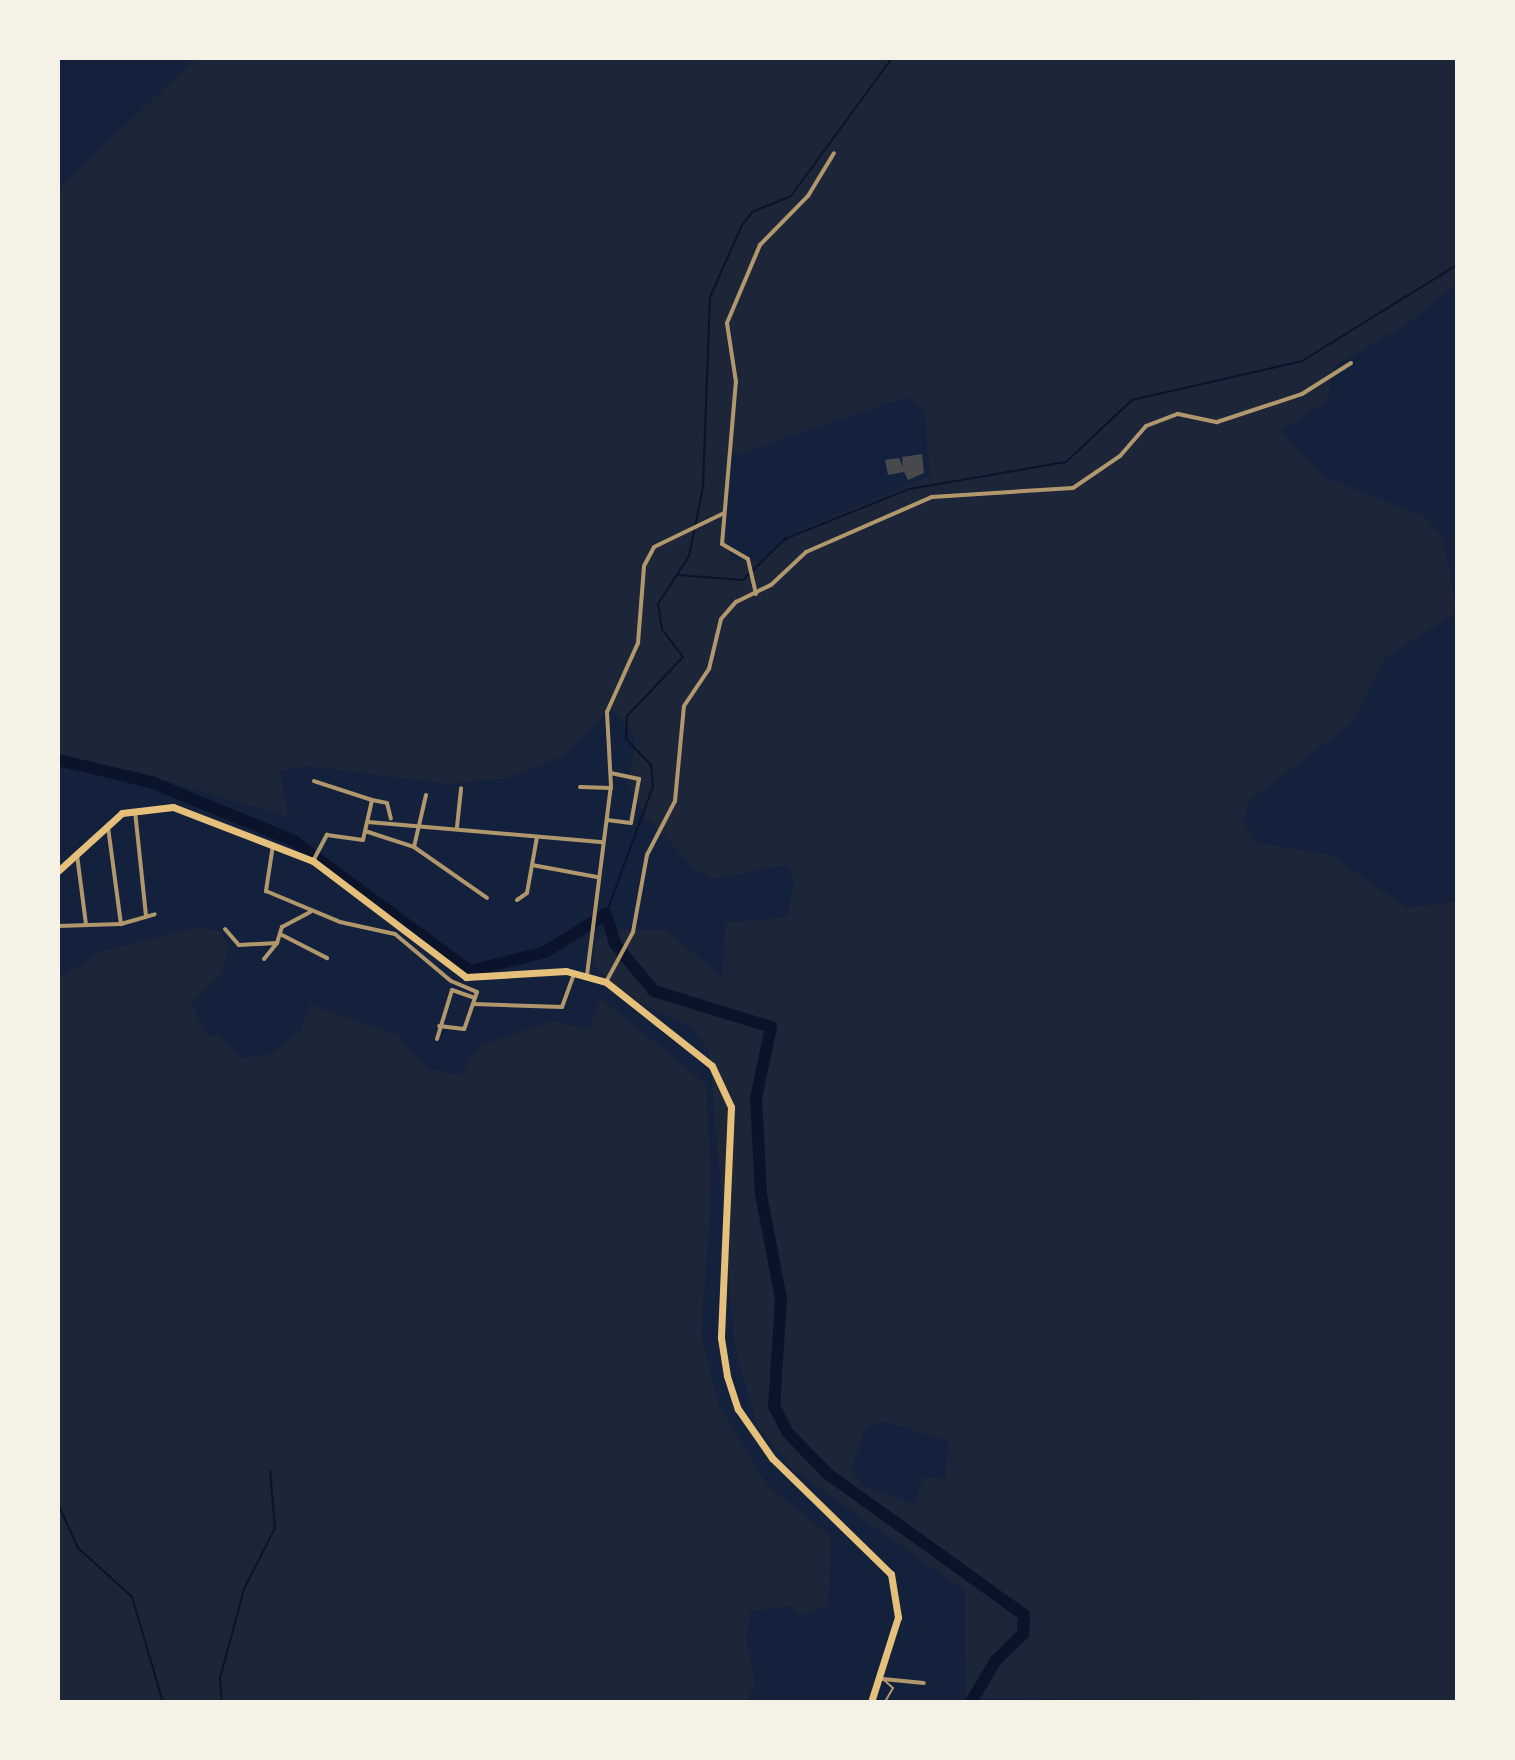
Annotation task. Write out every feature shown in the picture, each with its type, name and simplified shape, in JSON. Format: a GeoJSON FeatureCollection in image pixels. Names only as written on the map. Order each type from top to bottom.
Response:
{"type":"FeatureCollection","features":[{"type":"Feature","properties":{"kind":"main road"},"geometry":{"type":"LineString","coordinates":[[58,871],[108,822],[135,808],[173,807],[315,858],[442,968],[486,981],[574,973],[587,975],[606,982],[705,1058],[728,1092],[727,1376],[743,1417],[781,1468],[891,1574],[898,1617],[883,1679],[871,1702]]}},
{"type":"Feature","properties":{"kind":"street"},"geometry":{"type":"LineString","coordinates":[[756,594],[748,558],[722,544],[736,382],[727,323],[760,245],[808,196],[834,153]]}},
{"type":"Feature","properties":{"kind":"street"},"geometry":{"type":"LineString","coordinates":[[606,982],[631,937],[647,855],[675,801],[684,706],[714,658],[725,610],[756,594],[806,552],[932,497],[1073,488],[1120,456],[1146,426],[1178,414],[1217,422],[1302,394],[1351,363]]}},
{"type":"Feature","properties":{"kind":"street"},"geometry":{"type":"LineString","coordinates":[[587,975],[588,942],[611,788],[607,712],[638,643],[644,566],[654,547],[724,513]]}},
{"type":"Feature","properties":{"kind":"street"},"geometry":{"type":"LineString","coordinates":[[606,820],[631,823],[639,779],[611,773]]}},
{"type":"Feature","properties":{"kind":"street"},"geometry":{"type":"LineString","coordinates":[[314,781],[387,803],[391,819]]}},
{"type":"Feature","properties":{"kind":"street"},"geometry":{"type":"LineString","coordinates":[[580,787],[611,788]]}},
{"type":"Feature","properties":{"kind":"street"},"geometry":{"type":"LineString","coordinates":[[457,827],[461,788]]}},
{"type":"Feature","properties":{"kind":"street"},"geometry":{"type":"LineString","coordinates":[[414,847],[426,795]]}},
{"type":"Feature","properties":{"kind":"street"},"geometry":{"type":"LineString","coordinates":[[315,858],[327,835],[363,840],[372,800]]}},
{"type":"Feature","properties":{"kind":"street"},"geometry":{"type":"LineString","coordinates":[[135,808],[146,916]]}},
{"type":"Feature","properties":{"kind":"street"},"geometry":{"type":"LineString","coordinates":[[368,822],[391,819],[603,842]]}},
{"type":"Feature","properties":{"kind":"street"},"geometry":{"type":"LineString","coordinates":[[108,822],[121,924]]}},
{"type":"Feature","properties":{"kind":"street"},"geometry":{"type":"LineString","coordinates":[[365,831],[414,847],[487,898]]}},
{"type":"Feature","properties":{"kind":"street"},"geometry":{"type":"LineString","coordinates":[[517,900],[527,893],[537,837]]}},
{"type":"Feature","properties":{"kind":"street"},"geometry":{"type":"LineString","coordinates":[[273,843],[266,891],[310,912],[395,934],[477,992],[464,1029],[439,1026]]}},
{"type":"Feature","properties":{"kind":"street"},"geometry":{"type":"LineString","coordinates":[[75,853],[86,924]]}},
{"type":"Feature","properties":{"kind":"street"},"geometry":{"type":"LineString","coordinates":[[532,865],[597,877]]}},
{"type":"Feature","properties":{"kind":"street"},"geometry":{"type":"LineString","coordinates":[[264,959],[280,934],[310,912]]}},
{"type":"Feature","properties":{"kind":"street"},"geometry":{"type":"LineString","coordinates":[[58,925],[121,924],[155,914]]}},
{"type":"Feature","properties":{"kind":"street"},"geometry":{"type":"LineString","coordinates":[[225,929],[239,945],[277,943]]}},
{"type":"Feature","properties":{"kind":"street"},"geometry":{"type":"LineString","coordinates":[[280,934],[327,958]]}},
{"type":"Feature","properties":{"kind":"street"},"geometry":{"type":"LineString","coordinates":[[437,1039],[452,990],[474,1001],[562,1007],[574,973]]}},
{"type":"Feature","properties":{"kind":"street"},"geometry":{"type":"LineString","coordinates":[[883,1679],[924,1683]]}},
{"type":"Feature","properties":{"kind":"lane"},"geometry":{"type":"LineString","coordinates":[[883,1679],[893,1688],[885,1702]]}},
{"type":"Feature","properties":{"kind":"shaded area"},"geometry":{"type":"Polygon","coordinates":[[[196,58],[1457,58],[1457,283],[1407,324],[1335,366],[1326,402],[1281,431],[1326,478],[1427,518],[1443,539],[1457,612],[1384,659],[1352,723],[1250,800],[1243,821],[1256,842],[1330,855],[1408,908],[1457,901],[1457,1702],[966,1698],[965,1591],[791,1468],[757,1425],[735,1349],[709,1050],[688,1025],[624,995],[593,964],[595,942],[615,929],[667,930],[722,978],[726,923],[788,917],[794,880],[787,865],[714,879],[694,868],[644,814],[628,784],[636,737],[610,707],[565,755],[508,778],[448,784],[307,766],[280,771],[288,817],[131,770],[58,757],[58,189],[196,58]],[[907,397],[731,456],[723,521],[731,561],[760,561],[801,530],[930,476],[925,412],[907,397]],[[883,1421],[865,1429],[851,1471],[864,1486],[915,1505],[923,1477],[945,1479],[949,1441],[883,1421]]]}},
{"type":"Feature","properties":{"kind":"shaded area"},"geometry":{"type":"Polygon","coordinates":[[[196,927],[219,931],[229,946],[222,973],[191,1004],[208,1037],[219,1035],[240,1058],[268,1055],[300,1032],[310,1004],[398,1036],[428,1069],[460,1075],[480,1045],[552,1021],[589,1029],[601,999],[706,1084],[711,1193],[701,1334],[719,1405],[768,1486],[831,1537],[828,1606],[798,1615],[790,1606],[750,1611],[746,1639],[755,1682],[747,1702],[58,1702],[58,978],[103,951],[196,927]]]}},
{"type":"Feature","properties":{"kind":"building"},"geometry":{"type":"Polygon","coordinates":[[[922,454],[924,473],[908,480],[904,472],[888,475],[885,460],[899,458],[903,468],[902,457],[922,454]]]}},
{"type":"Feature","properties":{"kind":"waterway"},"geometry":{"type":"LineString","coordinates":[[606,914],[653,786],[651,765],[626,739],[627,716],[683,657],[662,629],[658,604],[689,556],[703,487],[710,297],[742,225],[752,212],[791,196],[892,58]]}},
{"type":"Feature","properties":{"kind":"waterway"},"geometry":{"type":"LineString","coordinates":[[678,575],[743,580],[785,539],[909,489],[1066,462],[1132,400],[1302,361],[1457,265]]}},
{"type":"Feature","properties":{"kind":"waterway"},"geometry":{"type":"LineString","coordinates":[[58,760],[151,782],[294,841],[470,971],[545,952],[606,914],[615,944],[654,991],[771,1027],[756,1098],[761,1194],[781,1299],[774,1406],[787,1432],[828,1474],[1024,1615],[1023,1634],[996,1660],[971,1702]]}},
{"type":"Feature","properties":{"kind":"waterway"},"geometry":{"type":"LineString","coordinates":[[222,1702],[220,1678],[244,1589],[275,1528],[270,1470]]}},
{"type":"Feature","properties":{"kind":"waterway"},"geometry":{"type":"LineString","coordinates":[[58,1504],[78,1548],[132,1597],[163,1702]]}}]}
